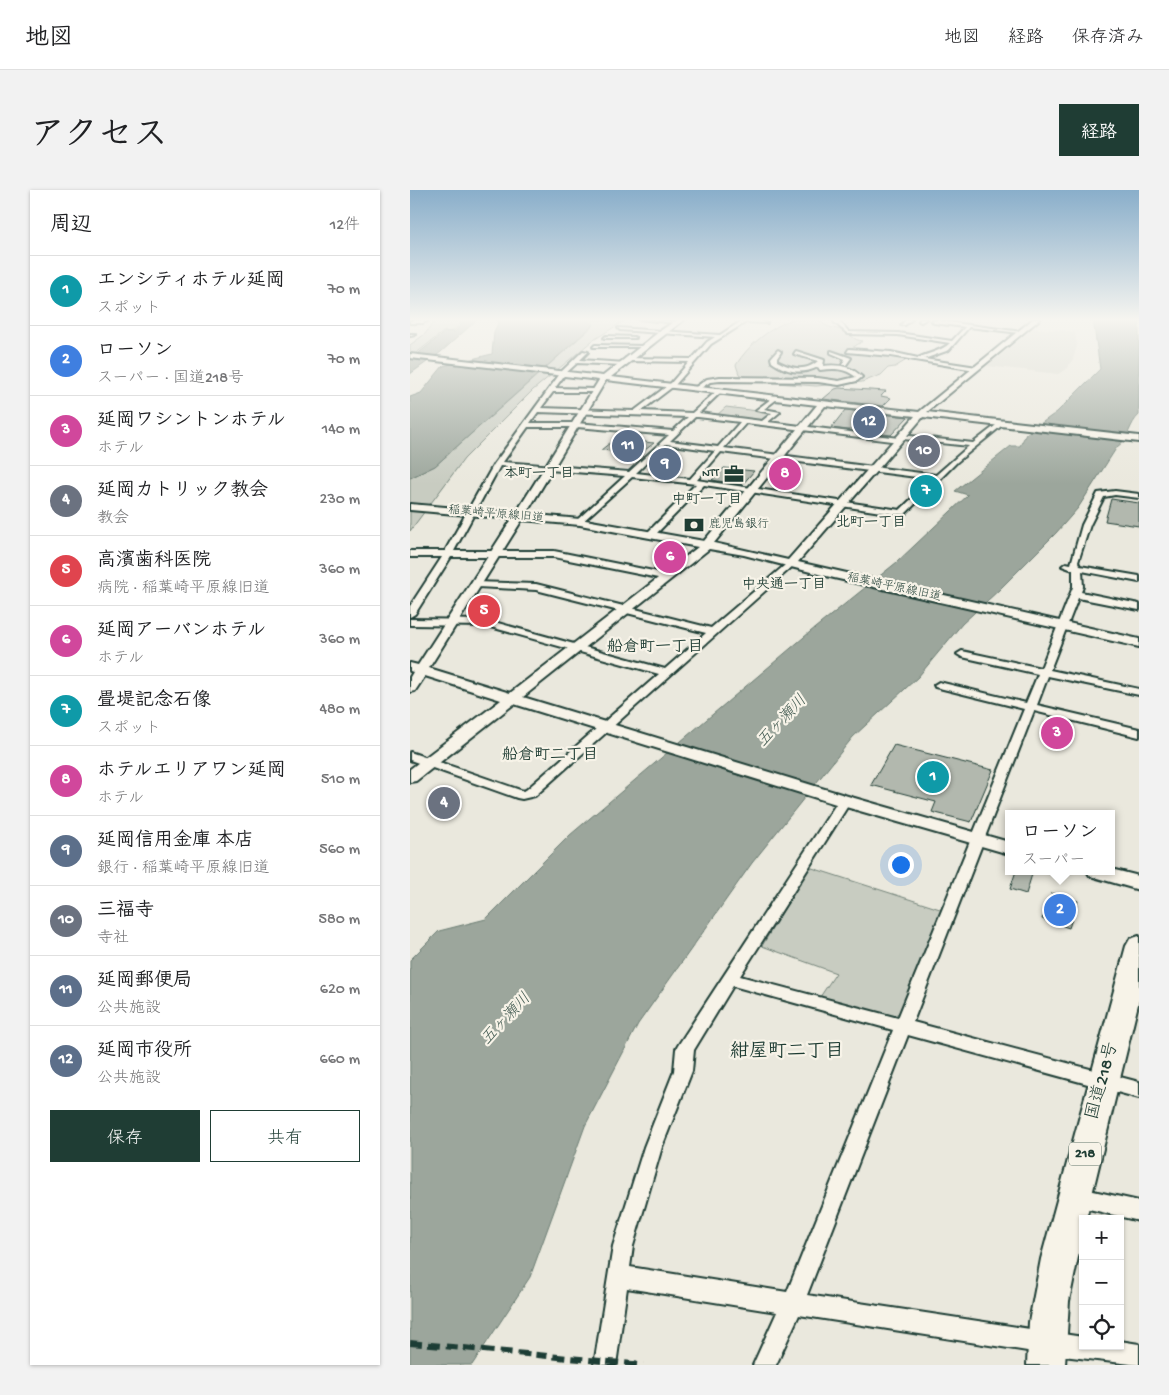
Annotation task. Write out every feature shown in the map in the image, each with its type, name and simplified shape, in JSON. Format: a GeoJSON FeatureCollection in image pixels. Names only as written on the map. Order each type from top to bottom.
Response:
{"type":"FeatureCollection","features":[{"type":"Feature","properties":{"kind":"highway","name":"国道218号"},"geometry":{"type":"LineString","coordinates":[[1046,1354],[1051,1293],[1103,1081],[1134,986],[1139,946]]}},
{"type":"Feature","properties":{"kind":"street"},"geometry":{"type":"LineString","coordinates":[[410,614],[448,554],[498,464],[552,390],[560,374]]}},
{"type":"Feature","properties":{"kind":"street"},"geometry":{"type":"LineString","coordinates":[[567,374],[1137,439]]}},
{"type":"Feature","properties":{"kind":"street"},"geometry":{"type":"LineString","coordinates":[[410,688],[416,668],[452,622],[551,466],[595,391],[610,374]]}},
{"type":"Feature","properties":{"kind":"street"},"geometry":{"type":"LineString","coordinates":[[636,412],[671,386],[682,374]]}},
{"type":"Feature","properties":{"kind":"street"},"geometry":{"type":"LineString","coordinates":[[709,380],[706,378],[711,374]]}},
{"type":"Feature","properties":{"kind":"street"},"geometry":{"type":"LineString","coordinates":[[696,389],[709,380],[810,380],[839,383],[859,377],[857,374]]}},
{"type":"Feature","properties":{"kind":"street"},"geometry":{"type":"LineString","coordinates":[[410,756],[522,795],[530,793],[715,632],[791,563],[921,414],[968,374]]}},
{"type":"Feature","properties":{"kind":"street"},"geometry":{"type":"LineString","coordinates":[[552,390],[595,391]]}},
{"type":"Feature","properties":{"kind":"street"},"geometry":{"type":"LineString","coordinates":[[580,522],[719,391]]}},
{"type":"Feature","properties":{"kind":"street"},"geometry":{"type":"LineString","coordinates":[[762,423],[777,412],[759,410],[775,398]]}},
{"type":"Feature","properties":{"kind":"street"},"geometry":{"type":"LineString","coordinates":[[410,777],[627,610],[708,544],[754,490],[823,403]]}},
{"type":"Feature","properties":{"kind":"street"},"geometry":{"type":"LineString","coordinates":[[537,410],[584,410],[693,415],[974,445]]}},
{"type":"Feature","properties":{"kind":"street"},"geometry":{"type":"LineString","coordinates":[[691,482],[744,421]]}},
{"type":"Feature","properties":{"kind":"street"},"geometry":{"type":"LineString","coordinates":[[498,464],[551,466],[702,483],[845,502],[902,512],[974,445],[1002,423]]}},
{"type":"Feature","properties":{"kind":"street"},"geometry":{"type":"LineString","coordinates":[[526,425],[575,425],[673,433]]}},
{"type":"Feature","properties":{"kind":"street"},"geometry":{"type":"LineString","coordinates":[[664,442],[939,478]]}},
{"type":"Feature","properties":{"kind":"street"},"geometry":{"type":"LineString","coordinates":[[651,534],[702,483]]}},
{"type":"Feature","properties":{"kind":"street"},"geometry":{"type":"LineString","coordinates":[[764,1365],[793,1302],[1078,587],[1077,569],[1074,562],[1086,525],[1101,495],[1115,493],[1139,496]]}},
{"type":"Feature","properties":{"kind":"street","name":"稲葉崎平原線旧道"},"geometry":{"type":"LineString","coordinates":[[410,507],[580,522],[708,544],[834,575],[1139,643]]}},
{"type":"Feature","properties":{"kind":"street"},"geometry":{"type":"LineString","coordinates":[[410,554],[554,554],[572,556],[668,577]]}},
{"type":"Feature","properties":{"kind":"street"},"geometry":{"type":"LineString","coordinates":[[1066,566],[1139,579]]}},
{"type":"Feature","properties":{"kind":"street"},"geometry":{"type":"LineString","coordinates":[[477,584],[536,587],[715,632]]}},
{"type":"Feature","properties":{"kind":"street"},"geometry":{"type":"LineString","coordinates":[[1075,594],[1139,607]]}},
{"type":"Feature","properties":{"kind":"street"},"geometry":{"type":"LineString","coordinates":[[410,622],[487,623],[668,673]]}},
{"type":"Feature","properties":{"kind":"street"},"geometry":{"type":"LineString","coordinates":[[962,654],[1139,692]]}},
{"type":"Feature","properties":{"kind":"street"},"geometry":{"type":"LineString","coordinates":[[416,668],[842,800],[1005,847]]}},
{"type":"Feature","properties":{"kind":"street"},"geometry":{"type":"LineString","coordinates":[[939,685],[1139,733]]}},
{"type":"Feature","properties":{"kind":"street"},"geometry":{"type":"LineString","coordinates":[[605,1365],[622,1246],[653,1147],[683,1071],[686,1049],[842,800]]}},
{"type":"Feature","properties":{"kind":"street"},"geometry":{"type":"LineString","coordinates":[[1110,875],[1139,883]]}},
{"type":"Feature","properties":{"kind":"street"},"geometry":{"type":"LineString","coordinates":[[729,979],[1139,1090]]}},
{"type":"Feature","properties":{"kind":"street"},"geometry":{"type":"LineString","coordinates":[[1074,1197],[1139,1211]]}},
{"type":"Feature","properties":{"kind":"street"},"geometry":{"type":"LineString","coordinates":[[618,1276],[793,1302],[1046,1354],[1139,1355]]}},
{"type":"Feature","properties":{"kind":"shaded area"},"geometry":{"type":"Polygon","coordinates":[[[539,374],[552,374],[533,390],[464,459],[410,531],[410,478],[435,466],[539,374]]]}},
{"type":"Feature","properties":{"kind":"shaded area"},"geometry":{"type":"Polygon","coordinates":[[[739,374],[882,374],[862,382],[816,386],[750,381],[739,374]]]}},
{"type":"Feature","properties":{"kind":"shaded area"},"geometry":{"type":"Polygon","coordinates":[[[726,407],[773,413],[763,421],[716,416],[726,407]]]}},
{"type":"Feature","properties":{"kind":"shaded area"},"geometry":{"type":"Polygon","coordinates":[[[809,867],[943,910],[904,1010],[888,1019],[820,997],[836,973],[762,946],[809,867]]]}},
{"type":"Feature","properties":{"kind":"water"},"geometry":{"type":"Polygon","coordinates":[[[437,374],[538,374],[435,466],[410,478],[410,397],[421,393],[437,374]]]}},
{"type":"Feature","properties":{"kind":"water","name":"五ヶ瀬川"},"geometry":{"type":"Polygon","coordinates":[[[1095,374],[1139,374],[1139,415],[1078,508],[1056,533],[999,590],[962,624],[918,677],[853,737],[752,863],[638,1024],[585,1126],[530,1277],[472,1365],[410,1365],[410,960],[439,931],[486,919],[570,835],[810,632],[897,562],[968,495],[955,491],[1011,446],[1020,446],[1026,434],[1057,412],[1095,374]]]}},
{"type":"Feature","properties":{"kind":"building"},"geometry":{"type":"Polygon","coordinates":[[[839,388],[886,391],[881,396],[891,398],[883,406],[823,399],[839,388]]]}},
{"type":"Feature","properties":{"kind":"building"},"geometry":{"type":"Polygon","coordinates":[[[845,410],[908,417],[891,435],[831,428],[845,410]]]}},
{"type":"Feature","properties":{"kind":"building"},"geometry":{"type":"Polygon","coordinates":[[[615,439],[654,443],[640,454],[601,450],[615,439]]]}},
{"type":"Feature","properties":{"kind":"building","name":"NTT"},"geometry":{"type":"Polygon","coordinates":[[[724,468],[754,471],[742,485],[712,480],[724,468]]]}},
{"type":"Feature","properties":{"kind":"building"},"geometry":{"type":"Polygon","coordinates":[[[1111,499],[1139,503],[1139,526],[1105,521],[1111,499]]]}},
{"type":"Feature","properties":{"kind":"building"},"geometry":{"type":"Polygon","coordinates":[[[894,745],[993,770],[971,822],[932,812],[936,802],[871,785],[894,745]]]}},
{"type":"Feature","properties":{"kind":"building"},"geometry":{"type":"Polygon","coordinates":[[[1015,875],[1032,875],[1026,894],[1010,889],[1015,875]]]}},
{"type":"Feature","properties":{"kind":"building"},"geometry":{"type":"Polygon","coordinates":[[[1052,893],[1078,901],[1069,928],[1042,919],[1052,893]]]}},
{"type":"Feature","properties":{"kind":"railway"},"geometry":{"type":"LineString","coordinates":[[410,1343],[643,1365]]}},
{"type":"Feature","properties":{"kind":"place","name":"延岡市役所"},"geometry":{"type":"Point","coordinates":[869,422]}},
{"type":"Feature","properties":{"kind":"place","name":"延岡郵便局"},"geometry":{"type":"Point","coordinates":[628,446]}},
{"type":"Feature","properties":{"kind":"place","name":"三福寺"},"geometry":{"type":"Point","coordinates":[924,451]}},
{"type":"Feature","properties":{"kind":"place","name":"延岡信用金庫 本店"},"geometry":{"type":"Point","coordinates":[665,464]}},
{"type":"Feature","properties":{"kind":"place","name":"NTT"},"geometry":{"type":"Point","coordinates":[734,474]}},
{"type":"Feature","properties":{"kind":"place","name":"ホテルエリアワン延岡"},"geometry":{"type":"Point","coordinates":[785,474]}},
{"type":"Feature","properties":{"kind":"place","name":"畳堤記念石像"},"geometry":{"type":"Point","coordinates":[926,491]}},
{"type":"Feature","properties":{"kind":"place","name":"鹿児島銀行"},"geometry":{"type":"Point","coordinates":[694,525]}},
{"type":"Feature","properties":{"kind":"place","name":"延岡アーバンホテル"},"geometry":{"type":"Point","coordinates":[670,557]}},
{"type":"Feature","properties":{"kind":"place","name":"高濱歯科医院"},"geometry":{"type":"Point","coordinates":[484,611]}},
{"type":"Feature","properties":{"kind":"place","name":"延岡ワシントンホテル"},"geometry":{"type":"Point","coordinates":[1057,733]}},
{"type":"Feature","properties":{"kind":"place","name":"エンシティホテル延岡"},"geometry":{"type":"Point","coordinates":[933,777]}},
{"type":"Feature","properties":{"kind":"place","name":"延岡カトリック教会"},"geometry":{"type":"Point","coordinates":[444,803]}},
{"type":"Feature","properties":{"kind":"place","name":"ローソン"},"geometry":{"type":"Point","coordinates":[1060,910]}},
{"type":"Feature","properties":{"kind":"district","name":"本町一丁目"},"geometry":{"type":"Point","coordinates":[539,474]}},
{"type":"Feature","properties":{"kind":"district","name":"中町一丁目"},"geometry":{"type":"Point","coordinates":[707,500]}},
{"type":"Feature","properties":{"kind":"district","name":"北町一丁目"},"geometry":{"type":"Point","coordinates":[871,523]}},
{"type":"Feature","properties":{"kind":"district","name":"中央通一丁目"},"geometry":{"type":"Point","coordinates":[784,585]}},
{"type":"Feature","properties":{"kind":"district","name":"船倉町一丁目"},"geometry":{"type":"Point","coordinates":[655,648]}},
{"type":"Feature","properties":{"kind":"district","name":"船倉町二丁目"},"geometry":{"type":"Point","coordinates":[550,756]}},
{"type":"Feature","properties":{"kind":"district","name":"紺屋町二丁目"},"geometry":{"type":"Point","coordinates":[787,1052]}}]}
